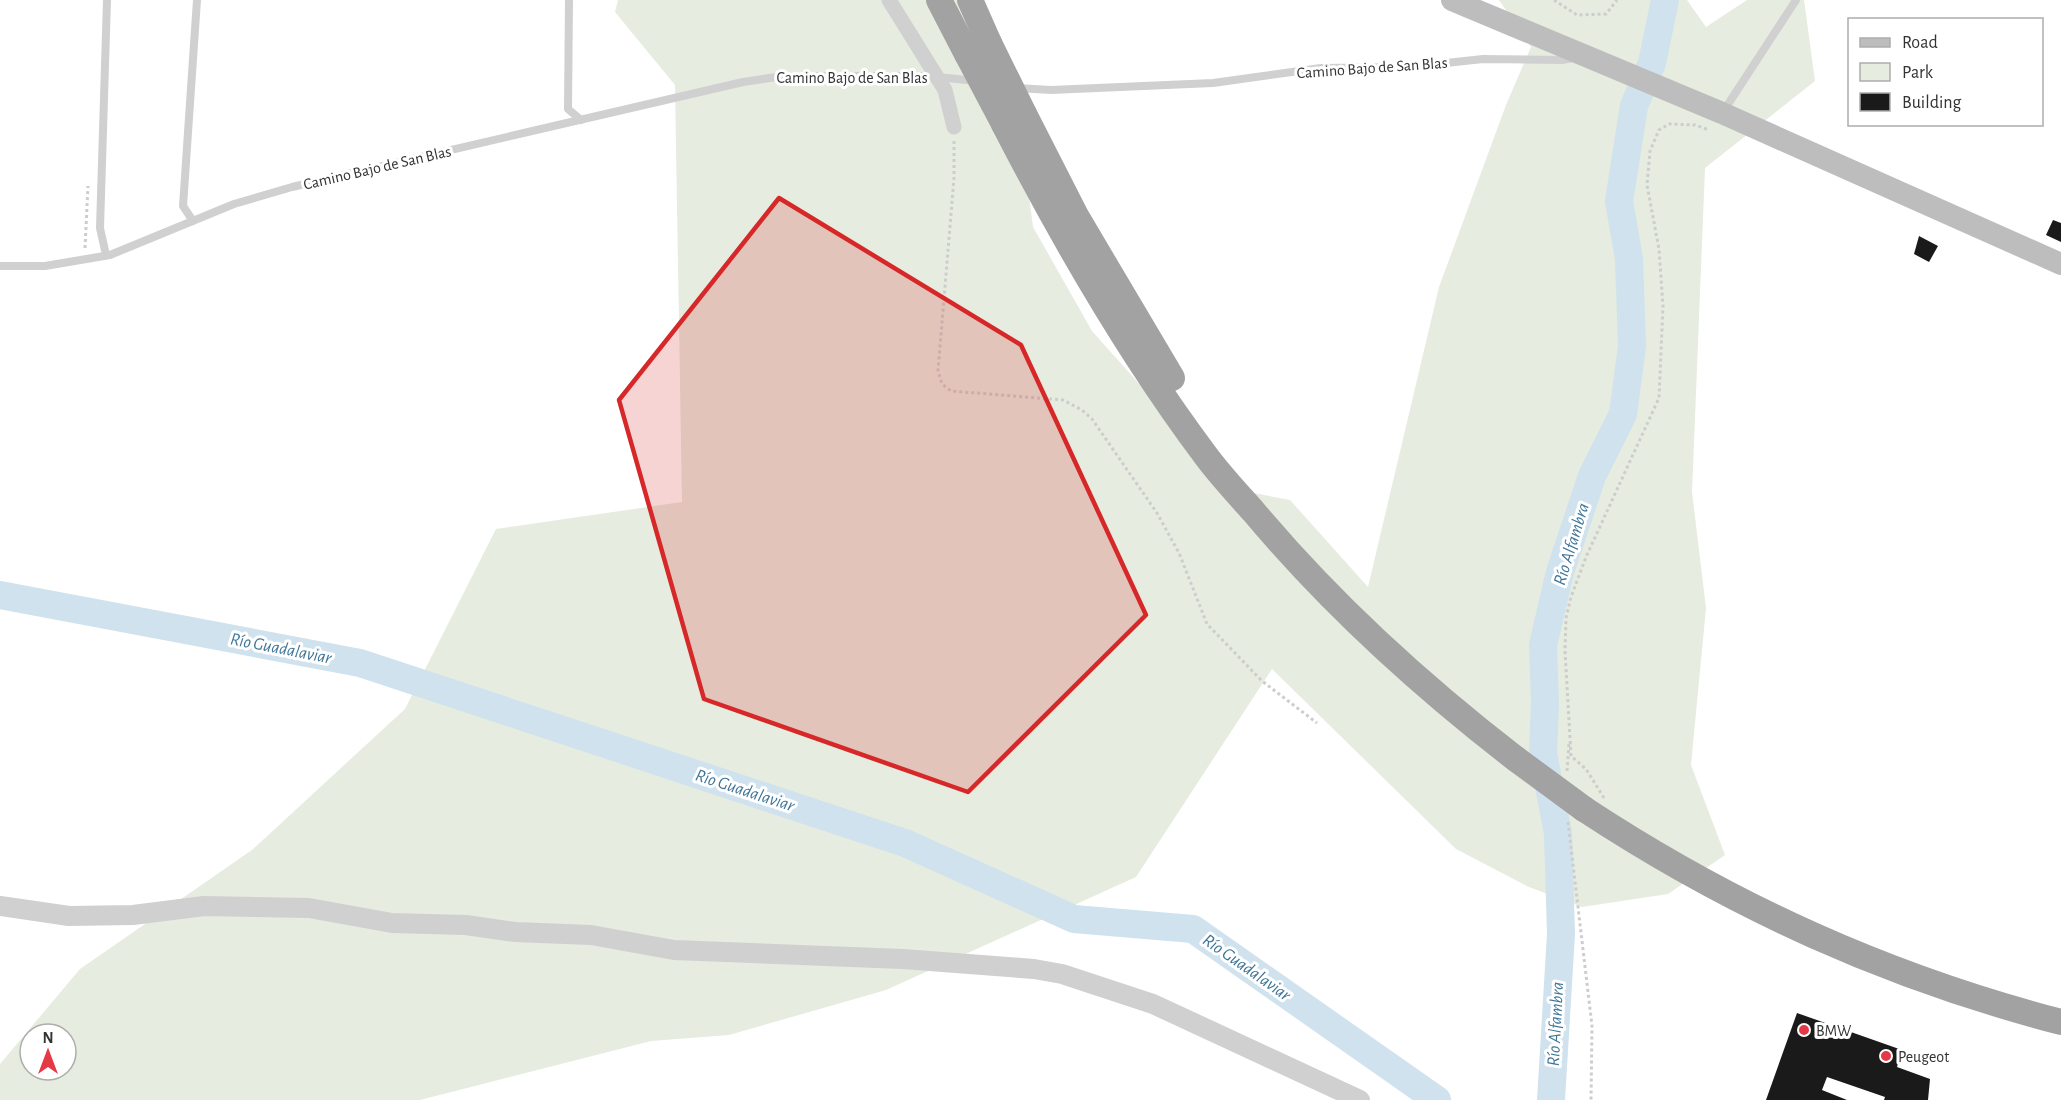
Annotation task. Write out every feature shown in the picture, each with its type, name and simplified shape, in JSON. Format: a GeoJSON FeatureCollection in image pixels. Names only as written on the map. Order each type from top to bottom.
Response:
{"type":"FeatureCollection","features":[{"type":"Feature","properties":{"kind":"highway"},"geometry":{"type":"LineString","coordinates":[[939,0],[978,49],[1014,119],[1059,231],[1133,351],[1206,457],[1282,546],[1354,622],[1459,716],[1516,759],[1583,815],[1720,892],[1813,937],[1910,976],[2061,1022]]}},
{"type":"Feature","properties":{"kind":"highway"},"geometry":{"type":"LineString","coordinates":[[970,0],[978,49]]}},
{"type":"Feature","properties":{"kind":"main road"},"geometry":{"type":"LineString","coordinates":[[1452,0],[1683,97],[1719,122],[2061,264]]}},
{"type":"Feature","properties":{"kind":"street"},"geometry":{"type":"LineString","coordinates":[[889,0],[945,90],[954,127]]}},
{"type":"Feature","properties":{"kind":"street"},"geometry":{"type":"LineString","coordinates":[[0,906],[69,916],[133,915],[204,906],[309,908],[392,922],[466,925],[515,932],[591,935],[674,950],[903,959],[1034,969],[1062,974],[1153,1004],[1360,1100]]}},
{"type":"Feature","properties":{"kind":"lane"},"geometry":{"type":"LineString","coordinates":[[106,0],[100,228],[106,255]]}},
{"type":"Feature","properties":{"kind":"lane"},"geometry":{"type":"LineString","coordinates":[[193,221],[183,206],[197,0]]}},
{"type":"Feature","properties":{"kind":"lane"},"geometry":{"type":"LineString","coordinates":[[569,0],[568,109],[581,120]]}},
{"type":"Feature","properties":{"kind":"lane"},"geometry":{"type":"LineString","coordinates":[[1719,122],[1796,0]]}},
{"type":"Feature","properties":{"kind":"lane","name":"Camino Bajo de San Blas"},"geometry":{"type":"LineString","coordinates":[[1001,86],[1051,90],[1213,83],[1321,68],[1409,67],[1483,59],[1562,60],[1583,55]]}},
{"type":"Feature","properties":{"kind":"lane","name":"Camino Bajo de San Blas"},"geometry":{"type":"LineString","coordinates":[[0,266],[45,266],[106,255],[234,204],[292,187],[743,82],[783,76],[937,77],[990,83]]}},
{"type":"Feature","properties":{"kind":"path"},"geometry":{"type":"LineString","coordinates":[[1554,0],[1578,15],[1606,14],[1617,0]]}},
{"type":"Feature","properties":{"kind":"path"},"geometry":{"type":"LineString","coordinates":[[1591,1100],[1592,1026],[1583,815],[1605,804],[1603,794],[1586,769],[1571,756],[1565,634],[1571,597],[1586,557],[1659,398],[1663,306],[1659,249],[1647,185],[1650,152],[1659,130],[1670,124],[1695,125],[1719,122]]}},
{"type":"Feature","properties":{"kind":"path"},"geometry":{"type":"LineString","coordinates":[[954,127],[954,178],[938,371],[942,384],[951,391],[1063,400],[1082,410],[1092,419],[1157,513],[1179,553],[1207,624],[1262,681],[1317,723]]}},
{"type":"Feature","properties":{"kind":"path"},"geometry":{"type":"LineString","coordinates":[[1567,773],[1570,737]]}},
{"type":"Feature","properties":{"kind":"highlighted area"},"geometry":{"type":"Polygon","coordinates":[[[779,198],[1021,345],[1146,615],[968,792],[704,699],[619,400],[779,198]]]}},
{"type":"Feature","properties":{"kind":"green space"},"geometry":{"type":"Polygon","coordinates":[[[618,0],[980,0],[1015,87],[1033,227],[1092,331],[1233,489],[1290,500],[1368,587],[1439,287],[1506,105],[1531,47],[1499,0],[1687,0],[1706,27],[1747,0],[1804,0],[1815,81],[1705,168],[1692,492],[1706,608],[1691,765],[1725,855],[1668,894],[1582,907],[1529,887],[1456,849],[1272,669],[1136,877],[886,990],[729,1035],[651,1041],[420,1100],[0,1100],[0,1064],[18,1043],[18,1082],[78,1082],[78,1022],[35,1022],[80,969],[252,850],[405,709],[496,529],[682,502],[675,85],[615,12],[618,0]]]}},
{"type":"Feature","properties":{"kind":"building"},"geometry":{"type":"Polygon","coordinates":[[[2053,220],[2061,223],[2061,242],[2046,235],[2053,220]]]}},
{"type":"Feature","properties":{"kind":"building"},"geometry":{"type":"Polygon","coordinates":[[[1919,236],[1938,246],[1929,262],[1914,254],[1919,236]]]}},
{"type":"Feature","properties":{"kind":"building"},"geometry":{"type":"Polygon","coordinates":[[[1797,1013],[1902,1050],[1897,1067],[1930,1079],[1928,1100],[1884,1100],[1885,1097],[1827,1077],[1822,1090],[1847,1100],[1766,1100],[1797,1013]]]}},
{"type":"Feature","properties":{"kind":"waterway","name":"Río Alfambra"},"geometry":{"type":"LineString","coordinates":[[1551,1100],[1561,934],[1558,834],[1543,753],[1545,703],[1543,645],[1560,572],[1592,476],[1623,414],[1632,346],[1629,259],[1619,201],[1634,106],[1652,63],[1665,0]]}},
{"type":"Feature","properties":{"kind":"waterway","name":"Río Guadalaviar"},"geometry":{"type":"LineString","coordinates":[[0,595],[360,663],[905,843],[1074,919],[1193,929],[1437,1100]]}},
{"type":"Feature","properties":{"kind":"place","name":"BMW"},"geometry":{"type":"Point","coordinates":[1804,1030]}},
{"type":"Feature","properties":{"kind":"place","name":"Peugeot"},"geometry":{"type":"Point","coordinates":[1886,1056]}}]}
